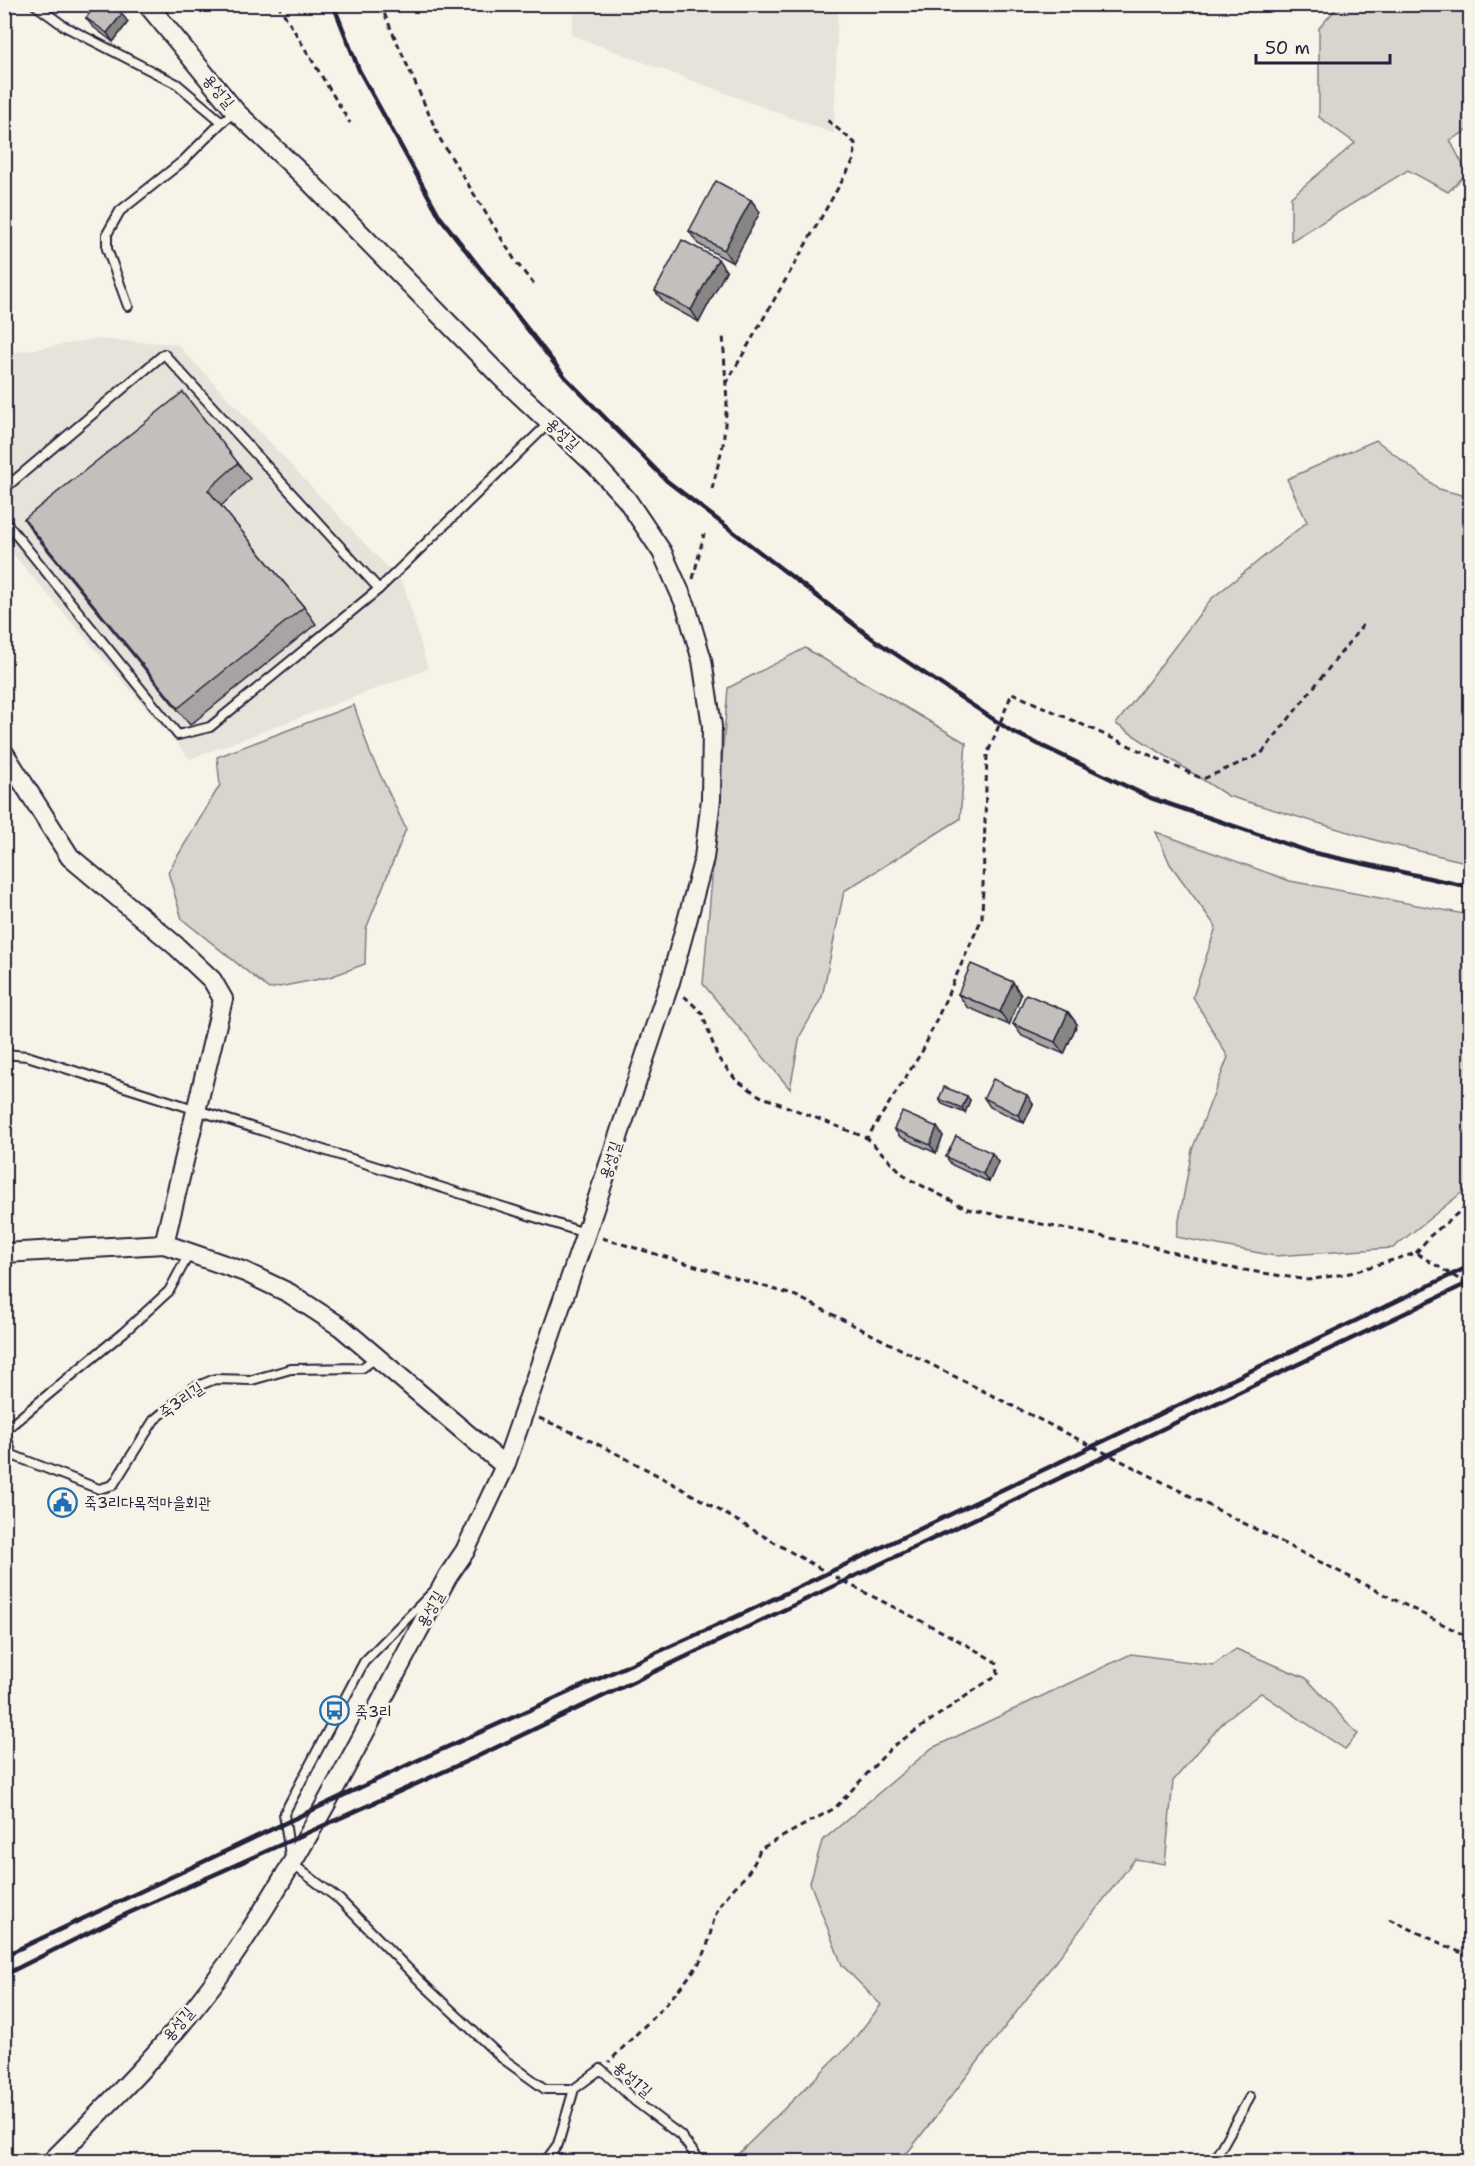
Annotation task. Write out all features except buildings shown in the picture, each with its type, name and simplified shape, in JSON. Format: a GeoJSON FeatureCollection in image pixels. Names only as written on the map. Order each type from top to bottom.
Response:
{"type":"FeatureCollection","features":[{"type":"Feature","properties":{"kind":"street","name":"용성길"},"geometry":{"type":"LineString","coordinates":[[51,2162],[125,2088],[227,1964],[291,1863],[448,1576],[465,1551],[505,1466],[670,982],[704,858],[711,799],[712,726],[702,660],[686,606],[662,552],[627,500],[596,466],[504,380],[307,179],[229,117],[147,4]]}},
{"type":"Feature","properties":{"kind":"street"},"geometry":{"type":"LineString","coordinates":[[4,753],[70,857],[176,945],[212,980],[223,999],[164,1244]]}},
{"type":"Feature","properties":{"kind":"street"},"geometry":{"type":"LineString","coordinates":[[4,1252],[113,1245],[137,1248],[164,1244],[245,1272],[289,1293],[341,1327],[505,1466]]}},
{"type":"Feature","properties":{"kind":"lane"},"geometry":{"type":"LineString","coordinates":[[34,4],[64,26],[177,84],[229,117],[183,161],[120,211],[107,234],[107,249],[128,306]]}},
{"type":"Feature","properties":{"kind":"lane"},"geometry":{"type":"LineString","coordinates":[[4,489],[164,354],[379,589]]}},
{"type":"Feature","properties":{"kind":"lane"},"geometry":{"type":"LineString","coordinates":[[4,520],[178,735],[210,727],[379,589],[550,422]]}},
{"type":"Feature","properties":{"kind":"lane"},"geometry":{"type":"LineString","coordinates":[[4,1054],[27,1056],[198,1108],[586,1233]]}},
{"type":"Feature","properties":{"kind":"lane"},"geometry":{"type":"LineString","coordinates":[[4,1461],[12,1455],[5,1430],[124,1332],[169,1291],[190,1252]]}},
{"type":"Feature","properties":{"kind":"lane","name":"죽3리길"},"geometry":{"type":"LineString","coordinates":[[12,1455],[99,1489],[113,1485],[154,1420],[193,1388],[215,1379],[252,1380],[291,1369],[362,1368],[378,1357]]}},
{"type":"Feature","properties":{"kind":"lane"},"geometry":{"type":"LineString","coordinates":[[448,1576],[364,1662],[284,1814],[291,1863],[340,1900],[423,1984],[502,2058],[544,2089],[574,2089],[558,2144],[545,2162]]}},
{"type":"Feature","properties":{"kind":"lane","name":"용성1길"},"geometry":{"type":"LineString","coordinates":[[574,2089],[601,2069],[635,2101],[680,2134],[701,2162]]}},
{"type":"Feature","properties":{"kind":"lane"},"geometry":{"type":"LineString","coordinates":[[1213,2162],[1250,2097]]}},
{"type":"Feature","properties":{"kind":"path"},"geometry":{"type":"LineString","coordinates":[[278,4],[350,123]]}},
{"type":"Feature","properties":{"kind":"path"},"geometry":{"type":"LineString","coordinates":[[380,4],[440,139],[516,262],[535,285]]}},
{"type":"Feature","properties":{"kind":"path"},"geometry":{"type":"LineString","coordinates":[[726,384],[854,160],[855,143],[827,120]]}},
{"type":"Feature","properties":{"kind":"path"},"geometry":{"type":"LineString","coordinates":[[711,489],[723,445],[727,403],[723,334]]}},
{"type":"Feature","properties":{"kind":"path"},"geometry":{"type":"LineString","coordinates":[[686,606],[704,534]]}},
{"type":"Feature","properties":{"kind":"path"},"geometry":{"type":"LineString","coordinates":[[867,1138],[923,1050],[982,918],[987,755],[1012,693],[1203,779],[1261,754],[1363,625]]}},
{"type":"Feature","properties":{"kind":"path"},"geometry":{"type":"LineString","coordinates":[[670,982],[702,1013],[718,1058],[736,1080],[760,1096],[867,1138],[907,1178],[968,1209],[1154,1247],[1225,1267],[1308,1280],[1350,1273],[1416,1253],[1430,1236],[1470,1203]]}},
{"type":"Feature","properties":{"kind":"path"},"geometry":{"type":"LineString","coordinates":[[586,1233],[796,1296],[1470,1638]]}},
{"type":"Feature","properties":{"kind":"path"},"geometry":{"type":"LineString","coordinates":[[1416,1253],[1470,1286]]}},
{"type":"Feature","properties":{"kind":"path"},"geometry":{"type":"LineString","coordinates":[[524,1411],[573,1432],[740,1521],[828,1573],[997,1663],[998,1674],[892,1747],[835,1808],[760,1849],[754,1868],[721,1905],[710,1930],[703,1957],[691,1974],[601,2069]]}},
{"type":"Feature","properties":{"kind":"path"},"geometry":{"type":"LineString","coordinates":[[1389,1919],[1470,1958]]}},
{"type":"Feature","properties":{"kind":"shaded area"},"geometry":{"type":"Polygon","coordinates":[[[575,5],[838,5],[834,134],[571,35],[575,5]]]}},
{"type":"Feature","properties":{"kind":"shaded area"},"geometry":{"type":"Polygon","coordinates":[[[1332,5],[1470,5],[1470,129],[1450,140],[1467,173],[1448,192],[1408,170],[1291,241],[1291,197],[1355,143],[1319,117],[1319,28],[1334,11],[1332,5]]]}},
{"type":"Feature","properties":{"kind":"shaded area"},"geometry":{"type":"Polygon","coordinates":[[[96,339],[177,344],[404,585],[428,669],[190,759],[5,545],[4,370],[11,353],[96,339]]]}},
{"type":"Feature","properties":{"kind":"shaded area"},"geometry":{"type":"Polygon","coordinates":[[[1376,440],[1439,489],[1470,497],[1470,863],[1385,843],[1228,796],[1116,724],[1211,599],[1307,522],[1287,479],[1376,440]]]}},
{"type":"Feature","properties":{"kind":"shaded area"},"geometry":{"type":"Polygon","coordinates":[[[805,648],[966,743],[960,819],[844,891],[822,997],[800,1036],[790,1089],[703,984],[728,688],[805,648]]]}},
{"type":"Feature","properties":{"kind":"shaded area"},"geometry":{"type":"Polygon","coordinates":[[[354,705],[370,753],[406,829],[366,929],[365,964],[330,977],[269,989],[182,919],[168,872],[220,785],[217,757],[354,705]]]}},
{"type":"Feature","properties":{"kind":"shaded area"},"geometry":{"type":"Polygon","coordinates":[[[1156,832],[1290,881],[1470,915],[1470,1186],[1393,1248],[1275,1256],[1176,1237],[1192,1150],[1228,1057],[1193,997],[1216,927],[1170,864],[1156,832]]]}},
{"type":"Feature","properties":{"kind":"shaded area"},"geometry":{"type":"Polygon","coordinates":[[[1236,1649],[1306,1678],[1358,1734],[1345,1749],[1261,1693],[1225,1720],[1173,1781],[1165,1864],[1135,1859],[908,2152],[880,2162],[731,2161],[851,2043],[881,2005],[842,1965],[810,1883],[822,1841],[932,1748],[1131,1654],[1213,1665],[1236,1649]]]}},
{"type":"Feature","properties":{"kind":"railway"},"geometry":{"type":"LineString","coordinates":[[333,4],[359,70],[440,217],[565,377],[667,481],[873,639],[1011,731],[1151,798],[1310,852],[1470,887]]}},
{"type":"Feature","properties":{"kind":"railway"},"geometry":{"type":"LineString","coordinates":[[4,1956],[414,1762],[742,1614],[1470,1266]]}},
{"type":"Feature","properties":{"kind":"railway"},"geometry":{"type":"LineString","coordinates":[[4,1975],[122,1916],[474,1758],[1470,1282]]}},
{"type":"Feature","properties":{"kind":"place","name":"죽3리다목적마을회관"},"geometry":{"type":"Point","coordinates":[63,1502]}},
{"type":"Feature","properties":{"kind":"place","name":"죽3리"},"geometry":{"type":"Point","coordinates":[334,1711]}}]}
